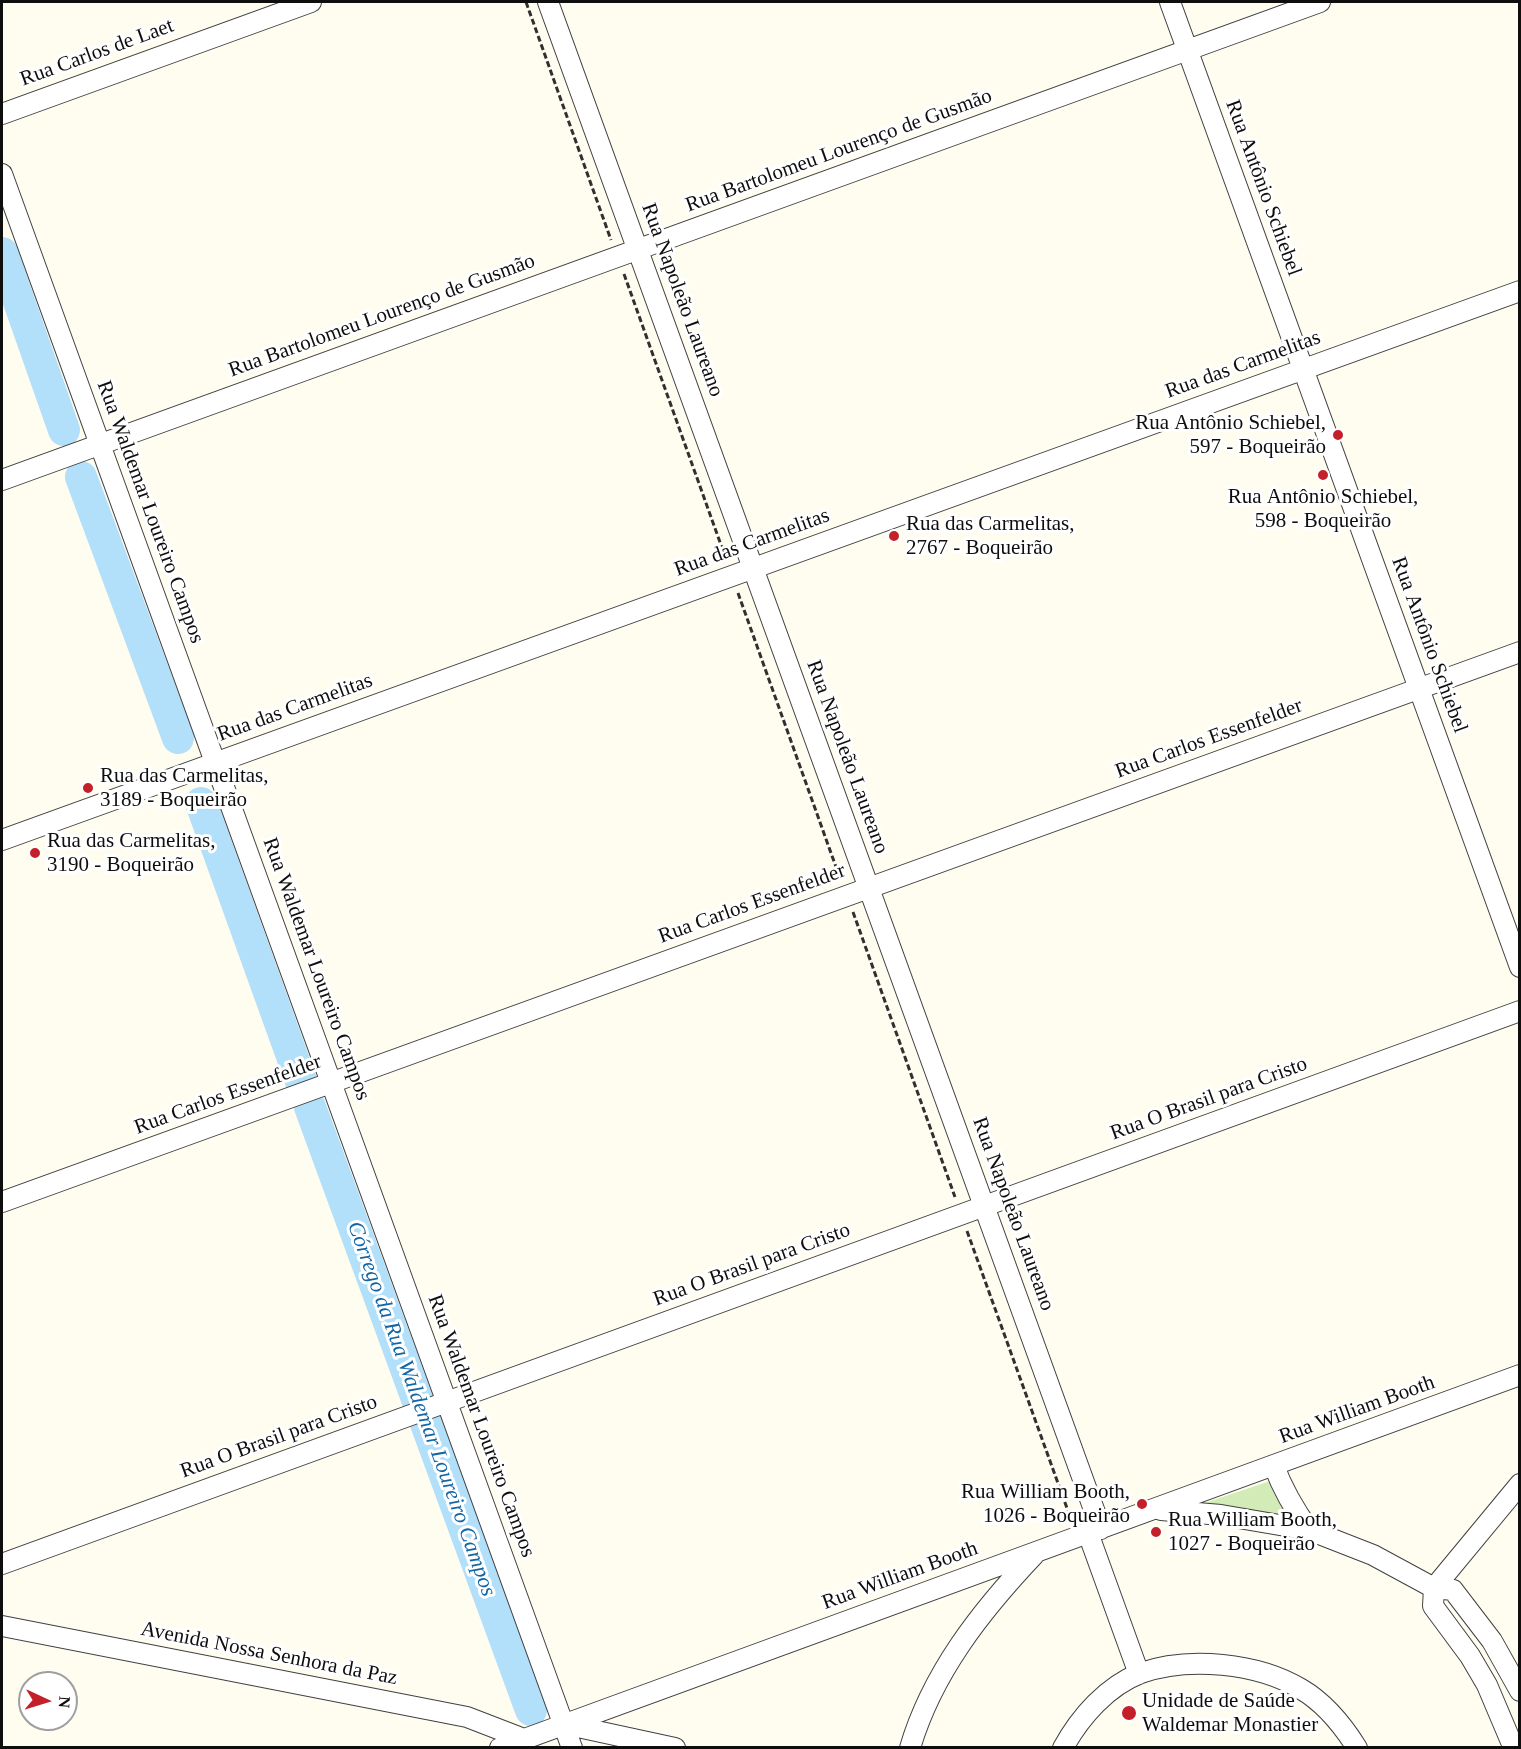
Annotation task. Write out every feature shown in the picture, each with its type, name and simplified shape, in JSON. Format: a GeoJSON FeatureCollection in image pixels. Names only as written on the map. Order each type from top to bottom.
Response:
{"type":"FeatureCollection","features":[{"type":"Feature","properties":{"kind":"street","name":"Rua Carlos de Laet"},"geometry":{"type":"LineString","coordinates":[[2,114],[311,2]]}},
{"type":"Feature","properties":{"kind":"street","name":"Rua Napoleão Laureano"},"geometry":{"type":"LineString","coordinates":[[548,2],[984,1206],[1095,1531],[1139,1674]]}},
{"type":"Feature","properties":{"kind":"street","name":"Rua Antônio Schiebel"},"geometry":{"type":"LineString","coordinates":[[1170,2],[1520,967]]}},
{"type":"Feature","properties":{"kind":"street","name":"Rua Bartolomeu Lourenço de Gusmão"},"geometry":{"type":"LineString","coordinates":[[2,480],[1320,2]]}},
{"type":"Feature","properties":{"kind":"street","name":"Rua Waldemar Loureiro Campos"},"geometry":{"type":"LineString","coordinates":[[2,174],[572,1748]]}},
{"type":"Feature","properties":{"kind":"street","name":"Rua das Carmelitas"},"geometry":{"type":"LineString","coordinates":[[2,840],[1520,291]]}},
{"type":"Feature","properties":{"kind":"street","name":"Rua Carlos Essenfelder"},"geometry":{"type":"LineString","coordinates":[[2,1202],[1520,652]]}},
{"type":"Feature","properties":{"kind":"street","name":"Rua O Brasil para Cristo"},"geometry":{"type":"LineString","coordinates":[[2,1564],[1520,1011]]}},
{"type":"Feature","properties":{"kind":"street","name":"Rua William Booth"},"geometry":{"type":"LineString","coordinates":[[500,1748],[1520,1376]]}},
{"type":"Feature","properties":{"kind":"street"},"geometry":{"type":"LineString","coordinates":[[1274,1466],[1291,1506],[1309,1530]]}},
{"type":"Feature","properties":{"kind":"street"},"geometry":{"type":"LineString","coordinates":[[1511,1744],[1487,1685],[1470,1656],[1433,1606],[1434,1588],[1520,1484]]}},
{"type":"Feature","properties":{"kind":"street"},"geometry":{"type":"LineString","coordinates":[[1152,1510],[1221,1515],[1309,1530],[1373,1555],[1434,1588],[1454,1590],[1492,1641],[1520,1691]]}},
{"type":"Feature","properties":{"kind":"street"},"geometry":{"type":"LineString","coordinates":[[910,1748],[917,1723],[954,1654],[991,1602],[1037,1552]]}},
{"type":"Feature","properties":{"kind":"street","name":"Avenida Nossa Senhora da Paz"},"geometry":{"type":"LineString","coordinates":[[2,1626],[467,1718],[524,1739]]}},
{"type":"Feature","properties":{"kind":"street"},"geometry":{"type":"LineString","coordinates":[[1470,1656],[1492,1641]]}},
{"type":"Feature","properties":{"kind":"street"},"geometry":{"type":"LineString","coordinates":[[1063,1748],[1072,1731],[1093,1706],[1114,1689],[1139,1674],[1179,1664],[1236,1667],[1268,1675],[1300,1688],[1328,1709],[1357,1748]]}},
{"type":"Feature","properties":{"kind":"street"},"geometry":{"type":"LineString","coordinates":[[564,1724],[675,1748]]}},
{"type":"Feature","properties":{"kind":"path"},"geometry":{"type":"LineString","coordinates":[[526,2],[610,236]]}},
{"type":"Feature","properties":{"kind":"path"},"geometry":{"type":"LineString","coordinates":[[624,276],[724,553]]}},
{"type":"Feature","properties":{"kind":"path"},"geometry":{"type":"LineString","coordinates":[[739,596],[841,880]]}},
{"type":"Feature","properties":{"kind":"path"},"geometry":{"type":"LineString","coordinates":[[851,909],[957,1202]]}},
{"type":"Feature","properties":{"kind":"path"},"geometry":{"type":"LineString","coordinates":[[966,1229],[1069,1514]]}},
{"type":"Feature","properties":{"kind":"green space"},"geometry":{"type":"Polygon","coordinates":[[[1270,1481],[1280,1505],[1288,1516],[1231,1507],[1199,1505],[1270,1481]]]}},
{"type":"Feature","properties":{"kind":"waterway","name":"Córrego da Rua Waldemar Loureiro Campos"},"geometry":{"type":"LineString","coordinates":[[2,253],[64,430]]}},
{"type":"Feature","properties":{"kind":"waterway","name":"Córrego da Rua Waldemar Loureiro Campos"},"geometry":{"type":"LineString","coordinates":[[81,477],[178,738]]}},
{"type":"Feature","properties":{"kind":"waterway","name":"Córrego da Rua Waldemar Loureiro Campos"},"geometry":{"type":"LineString","coordinates":[[201,803],[301,1081]]}},
{"type":"Feature","properties":{"kind":"waterway","name":"Córrego da Rua Waldemar Loureiro Campos"},"geometry":{"type":"LineString","coordinates":[[310,1107],[531,1710]]}},
{"type":"Feature","properties":{"kind":"place","name":"Rua Antônio Schiebel, 597 - Boqueirão"},"geometry":{"type":"Point","coordinates":[1338,435]}},
{"type":"Feature","properties":{"kind":"place","name":"Rua Antônio Schiebel, 598 - Boqueirão"},"geometry":{"type":"Point","coordinates":[1323,475]}},
{"type":"Feature","properties":{"kind":"place","name":"Rua das Carmelitas, 2767 - Boqueirão"},"geometry":{"type":"Point","coordinates":[894,536]}},
{"type":"Feature","properties":{"kind":"place","name":"Rua das Carmelitas, 3189 - Boqueirão"},"geometry":{"type":"Point","coordinates":[88,788]}},
{"type":"Feature","properties":{"kind":"place","name":"Rua das Carmelitas, 3190 - Boqueirão"},"geometry":{"type":"Point","coordinates":[35,853]}},
{"type":"Feature","properties":{"kind":"place","name":"Rua William Booth, 1026 - Boqueirão"},"geometry":{"type":"Point","coordinates":[1142,1504]}},
{"type":"Feature","properties":{"kind":"place","name":"Rua William Booth, 1027 - Boqueirão"},"geometry":{"type":"Point","coordinates":[1156,1532]}},
{"type":"Feature","properties":{"kind":"place","name":"Unidade de Saúde Waldemar Monastier"},"geometry":{"type":"Point","coordinates":[1129,1713]}}]}
